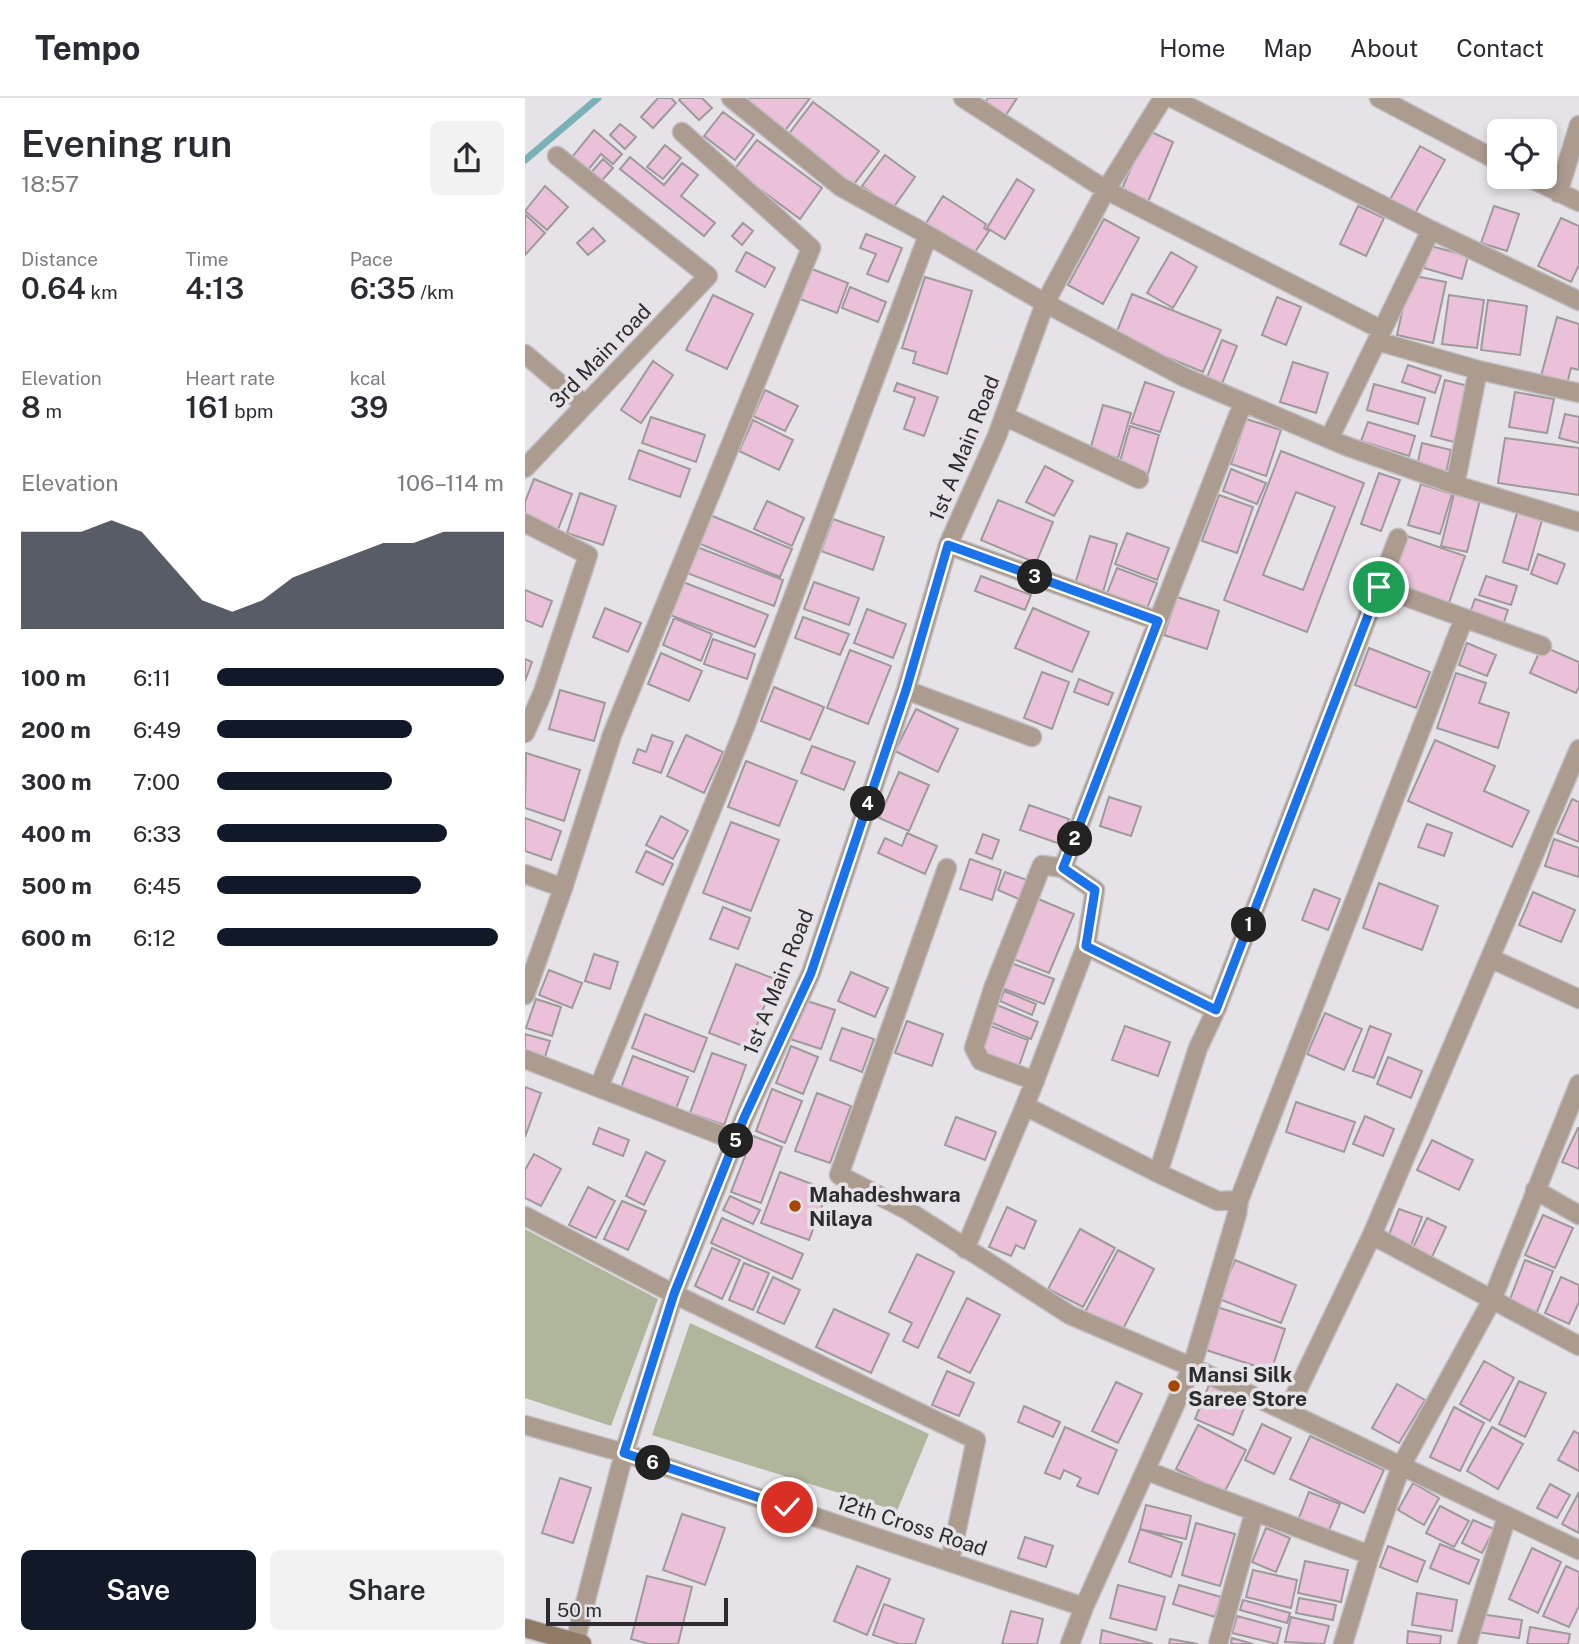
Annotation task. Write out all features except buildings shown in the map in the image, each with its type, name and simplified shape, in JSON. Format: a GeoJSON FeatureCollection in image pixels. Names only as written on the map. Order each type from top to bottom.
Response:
{"type":"FeatureCollection","features":[{"type":"Feature","properties":{"kind":"street"},"geometry":{"type":"LineString","coordinates":[[730,98],[841,187],[1045,303],[1184,377],[1329,439],[1455,485],[1579,522]]}},
{"type":"Feature","properties":{"kind":"street"},"geometry":{"type":"LineString","coordinates":[[963,98],[1106,190],[1380,335],[1478,370],[1579,393]]}},
{"type":"Feature","properties":{"kind":"street","name":"1st A Main Road"},"geometry":{"type":"LineString","coordinates":[[579,1643],[624,1453],[674,1294],[744,1118],[811,973],[906,690],[948,545],[1004,416],[1045,303],[1106,190],[1163,98]]}},
{"type":"Feature","properties":{"kind":"street"},"geometry":{"type":"LineString","coordinates":[[1173,98],[1431,230],[1579,301]]}},
{"type":"Feature","properties":{"kind":"street"},"geometry":{"type":"LineString","coordinates":[[1379,98],[1487,155]]}},
{"type":"Feature","properties":{"kind":"street"},"geometry":{"type":"LineString","coordinates":[[1557,192],[1579,125]]}},
{"type":"Feature","properties":{"kind":"street"},"geometry":{"type":"LineString","coordinates":[[525,995],[612,735],[811,248],[682,132]]}},
{"type":"Feature","properties":{"kind":"street","name":"3rd Main road"},"geometry":{"type":"LineString","coordinates":[[525,468],[708,276],[557,156]]}},
{"type":"Feature","properties":{"kind":"street"},"geometry":{"type":"LineString","coordinates":[[1551,189],[1579,202]]}},
{"type":"Feature","properties":{"kind":"street"},"geometry":{"type":"LineString","coordinates":[[1329,439],[1431,230]]}},
{"type":"Feature","properties":{"kind":"street"},"geometry":{"type":"LineString","coordinates":[[599,1087],[745,727],[928,235]]}},
{"type":"Feature","properties":{"kind":"street"},"geometry":{"type":"LineString","coordinates":[[525,354],[585,405]]}},
{"type":"Feature","properties":{"kind":"street"},"geometry":{"type":"LineString","coordinates":[[1455,485],[1478,370]]}},
{"type":"Feature","properties":{"kind":"street"},"geometry":{"type":"LineString","coordinates":[[1063,868],[1243,403]]}},
{"type":"Feature","properties":{"kind":"street"},"geometry":{"type":"LineString","coordinates":[[1004,416],[1139,479]]}},
{"type":"Feature","properties":{"kind":"street"},"geometry":{"type":"LineString","coordinates":[[525,523],[588,555],[543,692],[525,733]]}},
{"type":"Feature","properties":{"kind":"street"},"geometry":{"type":"LineString","coordinates":[[1158,1173],[1198,1048],[1216,1010],[1398,538]]}},
{"type":"Feature","properties":{"kind":"street"},"geometry":{"type":"LineString","coordinates":[[948,545],[1158,621]]}},
{"type":"Feature","properties":{"kind":"street"},"geometry":{"type":"LineString","coordinates":[[1379,587],[1542,646]]}},
{"type":"Feature","properties":{"kind":"street"},"geometry":{"type":"LineString","coordinates":[[1070,1644],[1084,1607],[1192,1367],[1215,1285],[1233,1234],[1239,1200],[1464,618]]}},
{"type":"Feature","properties":{"kind":"street"},"geometry":{"type":"LineString","coordinates":[[906,690],[1033,737]]}},
{"type":"Feature","properties":{"kind":"street"},"geometry":{"type":"LineString","coordinates":[[1287,1412],[1372,1235],[1579,749]]}},
{"type":"Feature","properties":{"kind":"street"},"geometry":{"type":"LineString","coordinates":[[965,1249],[1035,1081],[1086,946],[1095,890],[1063,868],[1042,865],[994,986],[974,1048],[981,1061],[1035,1081]]}},
{"type":"Feature","properties":{"kind":"street"},"geometry":{"type":"LineString","coordinates":[[947,868],[839,1175],[907,1210],[1070,1315],[1192,1367],[1579,1550]]}},
{"type":"Feature","properties":{"kind":"street"},"geometry":{"type":"LineString","coordinates":[[525,874],[563,888]]}},
{"type":"Feature","properties":{"kind":"street"},"geometry":{"type":"LineString","coordinates":[[1086,946],[1216,1010]]}},
{"type":"Feature","properties":{"kind":"street"},"geometry":{"type":"LineString","coordinates":[[1490,958],[1579,999]]}},
{"type":"Feature","properties":{"kind":"street"},"geometry":{"type":"LineString","coordinates":[[525,1059],[736,1141]]}},
{"type":"Feature","properties":{"kind":"street"},"geometry":{"type":"LineString","coordinates":[[1343,1644],[1401,1466],[1492,1300],[1579,1084]]}},
{"type":"Feature","properties":{"kind":"street"},"geometry":{"type":"LineString","coordinates":[[1025,1106],[1217,1201],[1239,1200]]}},
{"type":"Feature","properties":{"kind":"street"},"geometry":{"type":"LineString","coordinates":[[1535,1191],[1579,1215]]}},
{"type":"Feature","properties":{"kind":"street"},"geometry":{"type":"LineString","coordinates":[[525,1216],[674,1294],[976,1440],[950,1561]]}},
{"type":"Feature","properties":{"kind":"street"},"geometry":{"type":"LineString","coordinates":[[1372,1235],[1579,1346]]}},
{"type":"Feature","properties":{"kind":"street","name":"12th Cross Road"},"geometry":{"type":"LineString","coordinates":[[525,1425],[624,1453],[1084,1607]]}},
{"type":"Feature","properties":{"kind":"street"},"geometry":{"type":"LineString","coordinates":[[1147,1471],[1370,1555]]}},
{"type":"Feature","properties":{"kind":"street"},"geometry":{"type":"LineString","coordinates":[[1218,1644],[1254,1513]]}},
{"type":"Feature","properties":{"kind":"street"},"geometry":{"type":"LineString","coordinates":[[1467,1644],[1507,1516]]}},
{"type":"Feature","properties":{"kind":"street"},"geometry":{"type":"LineString","coordinates":[[525,1628],[579,1643]]}},
{"type":"Feature","properties":{"kind":"green space"},"geometry":{"type":"Polygon","coordinates":[[[525,1229],[658,1299],[611,1426],[525,1398],[525,1229]]]}},
{"type":"Feature","properties":{"kind":"green space"},"geometry":{"type":"Polygon","coordinates":[[[690,1323],[929,1434],[897,1511],[652,1435],[690,1323]]]}},
{"type":"Feature","properties":{"kind":"waterway"},"geometry":{"type":"LineString","coordinates":[[525,160],[598,98]]}},
{"type":"Feature","properties":{"kind":"place","name":"Mahadeshwara Nilaya"},"geometry":{"type":"Point","coordinates":[795,1206]}},
{"type":"Feature","properties":{"kind":"place","name":"Mansi Silk Saree Store"},"geometry":{"type":"Point","coordinates":[1174,1386]}},
{"type":"Feature","properties":{"kind":"route"},"geometry":{"type":"LineString","coordinates":[[787,1507],[624,1453],[674,1294],[744,1118],[811,973],[906,690],[948,545],[1158,621],[1063,868],[1095,890],[1086,946],[1216,1010],[1379,587]]}}]}
